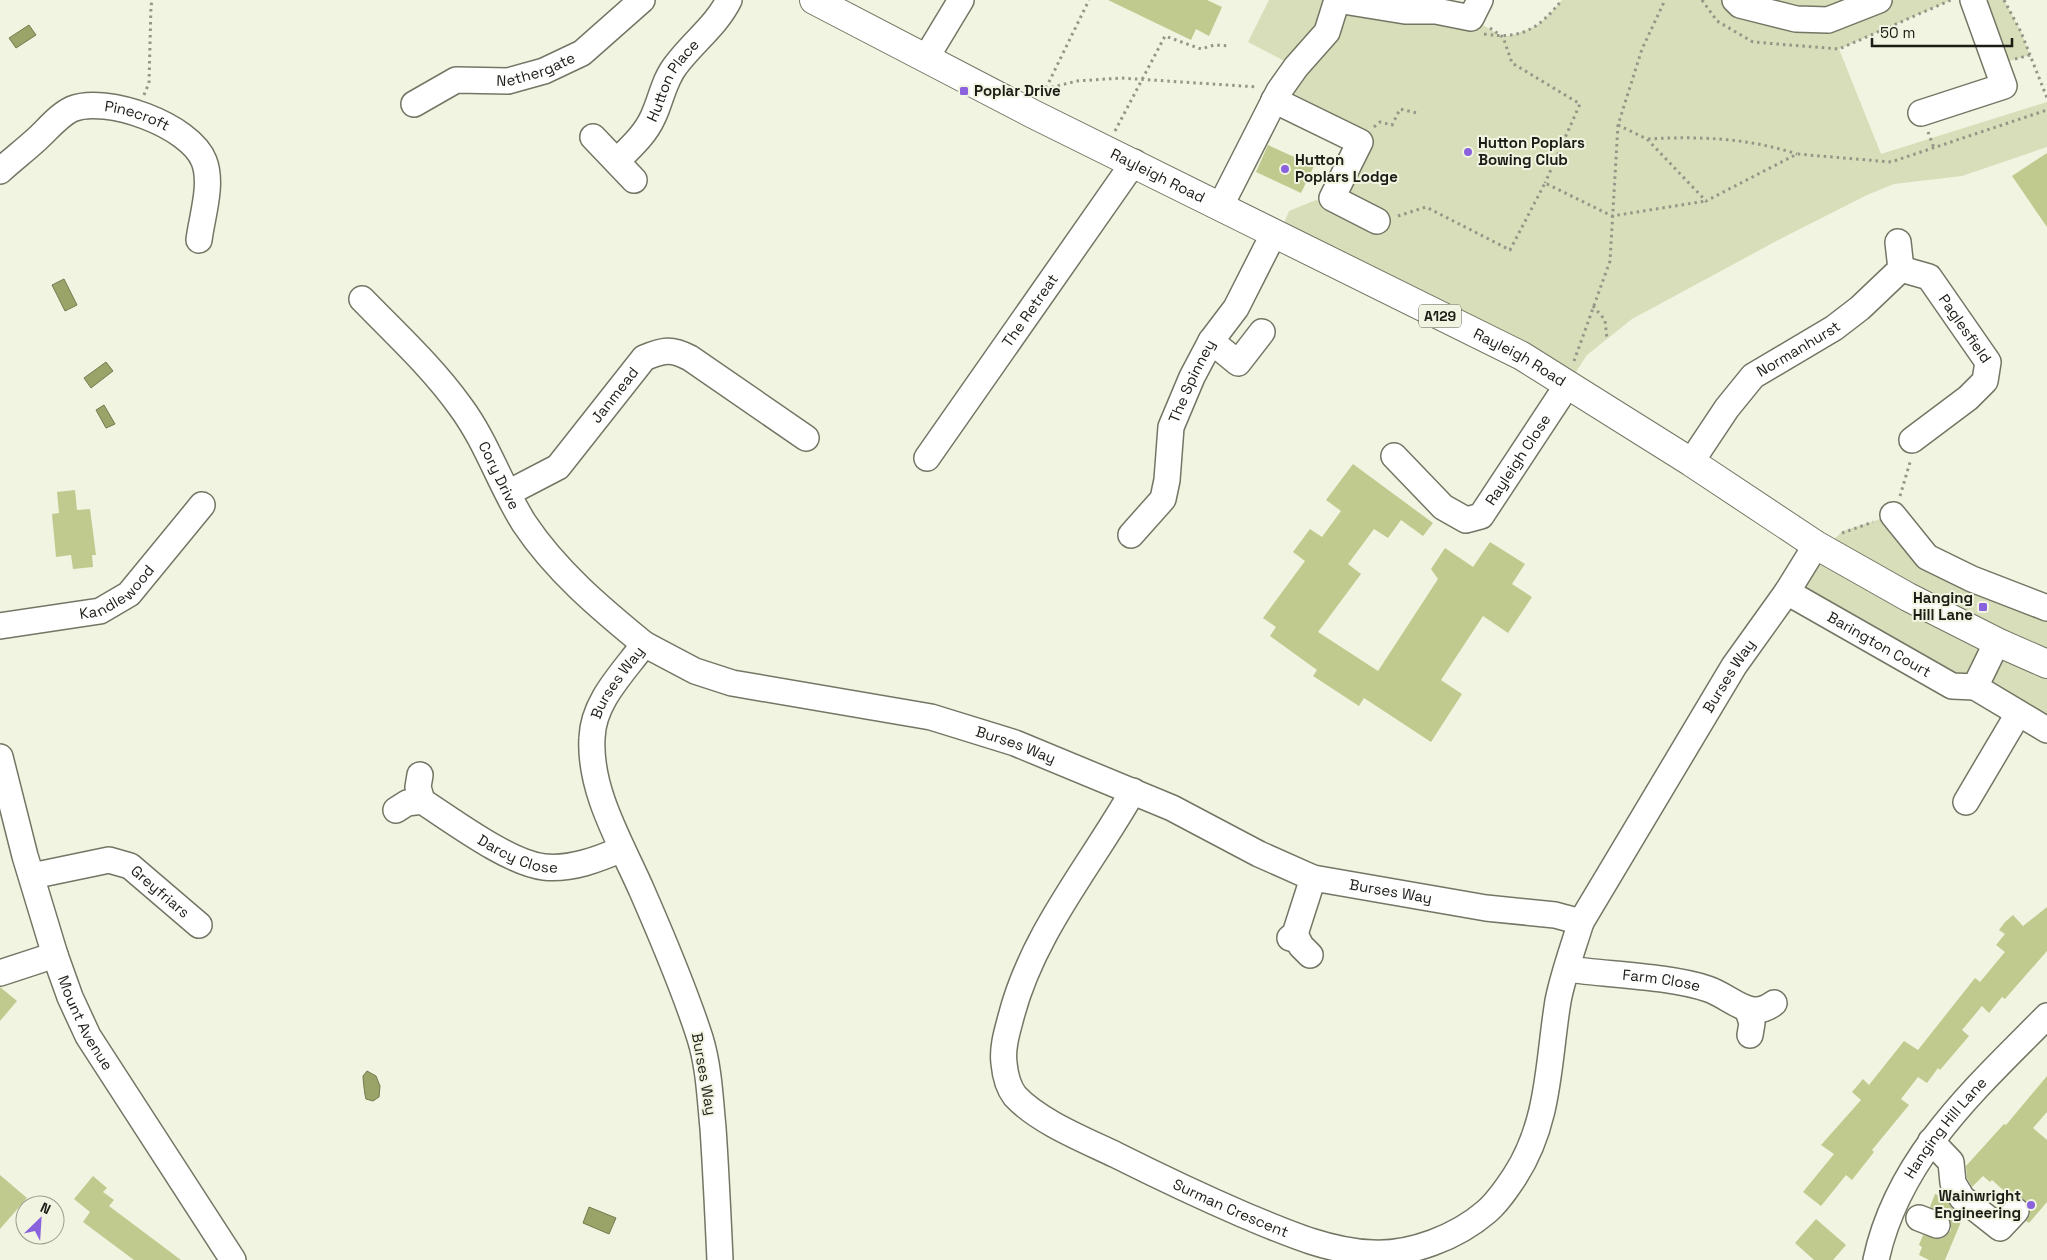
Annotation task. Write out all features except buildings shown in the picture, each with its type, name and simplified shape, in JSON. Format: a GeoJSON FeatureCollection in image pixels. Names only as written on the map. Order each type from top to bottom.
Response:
{"type":"FeatureCollection","features":[{"type":"Feature","properties":{"kind":"main road","name":"Rayleigh Road"},"geometry":{"type":"LineString","coordinates":[[814,0],[1033,114],[1221,205],[1522,356],[1691,462],[1816,545],[1908,597],[1997,642],[2047,664]]}},
{"type":"Feature","properties":{"kind":"street","name":"Nethergate"},"geometry":{"type":"LineString","coordinates":[[414,104],[456,80],[508,81],[544,71],[582,52],[642,0]]}},
{"type":"Feature","properties":{"kind":"street","name":"Hutton Place"},"geometry":{"type":"LineString","coordinates":[[617,162],[642,135],[652,119],[667,81],[676,65],[722,14],[729,0]]}},
{"type":"Feature","properties":{"kind":"street"},"geometry":{"type":"LineString","coordinates":[[926,58],[961,0]]}},
{"type":"Feature","properties":{"kind":"street"},"geometry":{"type":"LineString","coordinates":[[1221,205],[1276,95],[1296,67],[1327,32],[1337,0],[1404,11],[1476,9]]}},
{"type":"Feature","properties":{"kind":"street"},"geometry":{"type":"LineString","coordinates":[[1735,0],[1740,5],[1796,19],[1828,20],[1879,0]]}},
{"type":"Feature","properties":{"kind":"street"},"geometry":{"type":"LineString","coordinates":[[1921,113],[2004,86],[1973,0]]}},
{"type":"Feature","properties":{"kind":"street"},"geometry":{"type":"LineString","coordinates":[[1276,95],[1360,142],[1332,198],[1377,221]]}},
{"type":"Feature","properties":{"kind":"street","name":"Pinecroft"},"geometry":{"type":"LineString","coordinates":[[0,171],[60,118],[73,109],[92,106],[137,112],[178,134],[192,144],[204,160],[207,182],[199,240]]}},
{"type":"Feature","properties":{"kind":"street"},"geometry":{"type":"LineString","coordinates":[[593,137],[634,180]]}},
{"type":"Feature","properties":{"kind":"street","name":"The Retreat"},"geometry":{"type":"LineString","coordinates":[[926,458],[1134,162]]}},
{"type":"Feature","properties":{"kind":"street","name":"The Spinney"},"geometry":{"type":"LineString","coordinates":[[1132,535],[1163,499],[1167,480],[1171,427],[1192,376],[1211,341],[1236,308],[1274,233]]}},
{"type":"Feature","properties":{"kind":"street"},"geometry":{"type":"LineString","coordinates":[[1898,242],[1901,269]]}},
{"type":"Feature","properties":{"kind":"street","name":"Paglesfield"},"geometry":{"type":"LineString","coordinates":[[1901,269],[1929,276],[1988,362],[1984,382],[1968,398],[1912,440]]}},
{"type":"Feature","properties":{"kind":"street","name":"Normanhurst"},"geometry":{"type":"LineString","coordinates":[[1691,462],[1727,408],[1753,376],[1834,328],[1860,308],[1901,269]]}},
{"type":"Feature","properties":{"kind":"street","name":"Cory Drive"},"geometry":{"type":"LineString","coordinates":[[362,300],[421,359],[459,404],[478,432],[524,523],[593,603],[644,644]]}},
{"type":"Feature","properties":{"kind":"street"},"geometry":{"type":"LineString","coordinates":[[1211,341],[1238,363],[1262,332]]}},
{"type":"Feature","properties":{"kind":"street","name":"Janmead"},"geometry":{"type":"LineString","coordinates":[[508,493],[558,467],[644,358],[658,352],[675,350],[690,358],[806,438]]}},
{"type":"Feature","properties":{"kind":"street","name":"Rayleigh Close"},"geometry":{"type":"LineString","coordinates":[[1394,456],[1444,507],[1466,520],[1481,516],[1568,384]]}},
{"type":"Feature","properties":{"kind":"street","name":"Kandlewood"},"geometry":{"type":"LineString","coordinates":[[0,626],[100,611],[129,594],[202,505]]}},
{"type":"Feature","properties":{"kind":"street"},"geometry":{"type":"LineString","coordinates":[[1893,515],[1927,557],[1972,579],[2047,608]]}},
{"type":"Feature","properties":{"kind":"street","name":"Burses Way"},"geometry":{"type":"LineString","coordinates":[[720,1260],[718,1198],[710,1088],[701,1041],[686,995],[622,849],[594,772],[592,738],[594,721],[599,706],[644,644],[695,671],[732,683],[931,717],[1015,743],[1172,808],[1259,854],[1313,878],[1459,903],[1555,915],[1581,922],[1734,666],[1787,592],[1816,545]]}},
{"type":"Feature","properties":{"kind":"street","name":"Barington Court"},"geometry":{"type":"LineString","coordinates":[[1787,592],[1952,686],[1975,687],[2047,730]]}},
{"type":"Feature","properties":{"kind":"street"},"geometry":{"type":"LineString","coordinates":[[1975,687],[1997,642]]}},
{"type":"Feature","properties":{"kind":"street"},"geometry":{"type":"LineString","coordinates":[[1966,802],[2018,714]]}},
{"type":"Feature","properties":{"kind":"street","name":"Mount Avenue"},"geometry":{"type":"LineString","coordinates":[[0,757],[55,955],[70,997],[88,1036],[233,1260]]}},
{"type":"Feature","properties":{"kind":"street"},"geometry":{"type":"LineString","coordinates":[[396,810],[407,803],[422,801],[418,787],[420,775]]}},
{"type":"Feature","properties":{"kind":"street","name":"Surman Crescent"},"geometry":{"type":"LineString","coordinates":[[1132,791],[1050,925],[1022,979],[1005,1038],[1003,1059],[1005,1076],[1014,1094],[1038,1114],[1178,1186],[1269,1226],[1338,1250],[1375,1253],[1408,1249],[1439,1240],[1466,1226],[1487,1212],[1505,1191],[1525,1160],[1537,1132],[1545,1101],[1559,998],[1581,922]]}},
{"type":"Feature","properties":{"kind":"street","name":"Darcy Close"},"geometry":{"type":"LineString","coordinates":[[422,801],[496,847],[524,861],[544,867],[567,867],[601,858],[622,849]]}},
{"type":"Feature","properties":{"kind":"street","name":"Greyfriars"},"geometry":{"type":"LineString","coordinates":[[32,876],[93,861],[109,860],[130,866],[198,926]]}},
{"type":"Feature","properties":{"kind":"street"},"geometry":{"type":"LineString","coordinates":[[1310,955],[1292,936],[1313,878]]}},
{"type":"Feature","properties":{"kind":"street"},"geometry":{"type":"LineString","coordinates":[[0,973],[55,955]]}},
{"type":"Feature","properties":{"kind":"street","name":"Farm Close"},"geometry":{"type":"LineString","coordinates":[[1567,970],[1686,984],[1720,993],[1748,1011]]}},
{"type":"Feature","properties":{"kind":"street"},"geometry":{"type":"LineString","coordinates":[[1750,1035],[1752,1023],[1748,1011],[1763,1010],[1774,1003]]}},
{"type":"Feature","properties":{"kind":"street","name":"Hanging Hill Lane"},"geometry":{"type":"LineString","coordinates":[[1876,1260],[1892,1208],[1903,1183],[1931,1140],[2047,1016]]}},
{"type":"Feature","properties":{"kind":"street"},"geometry":{"type":"LineString","coordinates":[[1931,1140],[1951,1162],[1953,1183],[1962,1198]]}},
{"type":"Feature","properties":{"kind":"street"},"geometry":{"type":"LineString","coordinates":[[1935,1176],[2000,1228],[2016,1211]]}},
{"type":"Feature","properties":{"kind":"path"},"geometry":{"type":"LineString","coordinates":[[137,112],[149,83],[151,5],[153,0]]}},
{"type":"Feature","properties":{"kind":"path"},"geometry":{"type":"LineString","coordinates":[[1033,114],[1089,0]]}},
{"type":"Feature","properties":{"kind":"path"},"geometry":{"type":"LineString","coordinates":[[1503,37],[1533,30],[1545,21],[1562,0]]}},
{"type":"Feature","properties":{"kind":"path"},"geometry":{"type":"LineString","coordinates":[[1568,384],[1576,351],[1610,261],[1618,124],[1642,49],[1665,0]]}},
{"type":"Feature","properties":{"kind":"path"},"geometry":{"type":"LineString","coordinates":[[2004,0],[2021,32],[2047,98]]}},
{"type":"Feature","properties":{"kind":"path"},"geometry":{"type":"LineString","coordinates":[[1377,221],[1426,207],[1510,250],[1545,183],[1580,104],[1512,63],[1503,37],[1476,9]]}},
{"type":"Feature","properties":{"kind":"path"},"geometry":{"type":"LineString","coordinates":[[1105,149],[1165,36],[1201,49],[1214,45],[1230,46]]}},
{"type":"Feature","properties":{"kind":"path"},"geometry":{"type":"LineString","coordinates":[[1045,89],[1078,82],[1143,78],[1239,87],[1265,87],[1276,95]]}},
{"type":"Feature","properties":{"kind":"path"},"geometry":{"type":"LineString","coordinates":[[1360,142],[1380,122],[1392,125],[1400,109],[1417,114]]}},
{"type":"Feature","properties":{"kind":"path"},"geometry":{"type":"LineString","coordinates":[[1647,139],[1688,137],[1734,139],[1797,154],[1891,162],[2047,110]]}},
{"type":"Feature","properties":{"kind":"path"},"geometry":{"type":"LineString","coordinates":[[1618,124],[1647,139],[1706,201]]}},
{"type":"Feature","properties":{"kind":"path"},"geometry":{"type":"LineString","coordinates":[[1545,183],[1612,216],[1706,201],[1797,154]]}},
{"type":"Feature","properties":{"kind":"path"},"geometry":{"type":"LineString","coordinates":[[1593,306],[1605,320],[1607,340]]}},
{"type":"Feature","properties":{"kind":"shaded area"},"geometry":{"type":"Polygon","coordinates":[[[1269,0],[1337,0],[1471,18],[1503,37],[1531,29],[1543,21],[1562,0],[1951,0],[1839,49],[1881,154],[2047,102],[2047,147],[1962,176],[1894,184],[1867,195],[1782,238],[1632,319],[1587,355],[1568,384],[1284,223],[1289,211],[1316,200],[1337,211],[1370,144],[1279,91],[1296,67],[1248,42],[1269,0]]]}},
{"type":"Feature","properties":{"kind":"shaded area"},"geometry":{"type":"Polygon","coordinates":[[[1973,0],[2004,0],[2021,32],[2030,55],[1996,65],[1973,0]]]}},
{"type":"Feature","properties":{"kind":"shaded area"},"geometry":{"type":"Polygon","coordinates":[[[29,25],[36,35],[16,48],[9,38],[29,25]]]}},
{"type":"Feature","properties":{"kind":"shaded area"},"geometry":{"type":"Polygon","coordinates":[[[64,279],[77,305],[65,311],[52,285],[64,279]]]}},
{"type":"Feature","properties":{"kind":"shaded area"},"geometry":{"type":"Polygon","coordinates":[[[106,362],[113,371],[91,388],[84,378],[106,362]]]}},
{"type":"Feature","properties":{"kind":"shaded area"},"geometry":{"type":"Polygon","coordinates":[[[104,405],[115,424],[106,428],[96,410],[104,405]]]}},
{"type":"Feature","properties":{"kind":"shaded area"},"geometry":{"type":"Polygon","coordinates":[[[1893,515],[1927,557],[2047,608],[2047,730],[1787,592],[1823,549],[1843,531],[1893,515]]]}},
{"type":"Feature","properties":{"kind":"shaded area"},"geometry":{"type":"Polygon","coordinates":[[[367,1071],[376,1076],[380,1086],[379,1097],[373,1101],[366,1099],[363,1076],[367,1071]]]}},
{"type":"Feature","properties":{"kind":"shaded area"},"geometry":{"type":"Polygon","coordinates":[[[589,1207],[616,1218],[609,1234],[583,1223],[589,1207]]]}},
{"type":"Feature","properties":{"kind":"place","name":"Poplar Drive"},"geometry":{"type":"Point","coordinates":[964,91]}},
{"type":"Feature","properties":{"kind":"place","name":"Hutton Poplars Bowing Club"},"geometry":{"type":"Point","coordinates":[1468,152]}},
{"type":"Feature","properties":{"kind":"place","name":"Hutton Poplars Lodge"},"geometry":{"type":"Point","coordinates":[1285,169]}},
{"type":"Feature","properties":{"kind":"place","name":"Hanging Hill Lane"},"geometry":{"type":"Point","coordinates":[1983,607]}},
{"type":"Feature","properties":{"kind":"place","name":"Wainwright Engineering"},"geometry":{"type":"Point","coordinates":[2031,1205]}}]}
